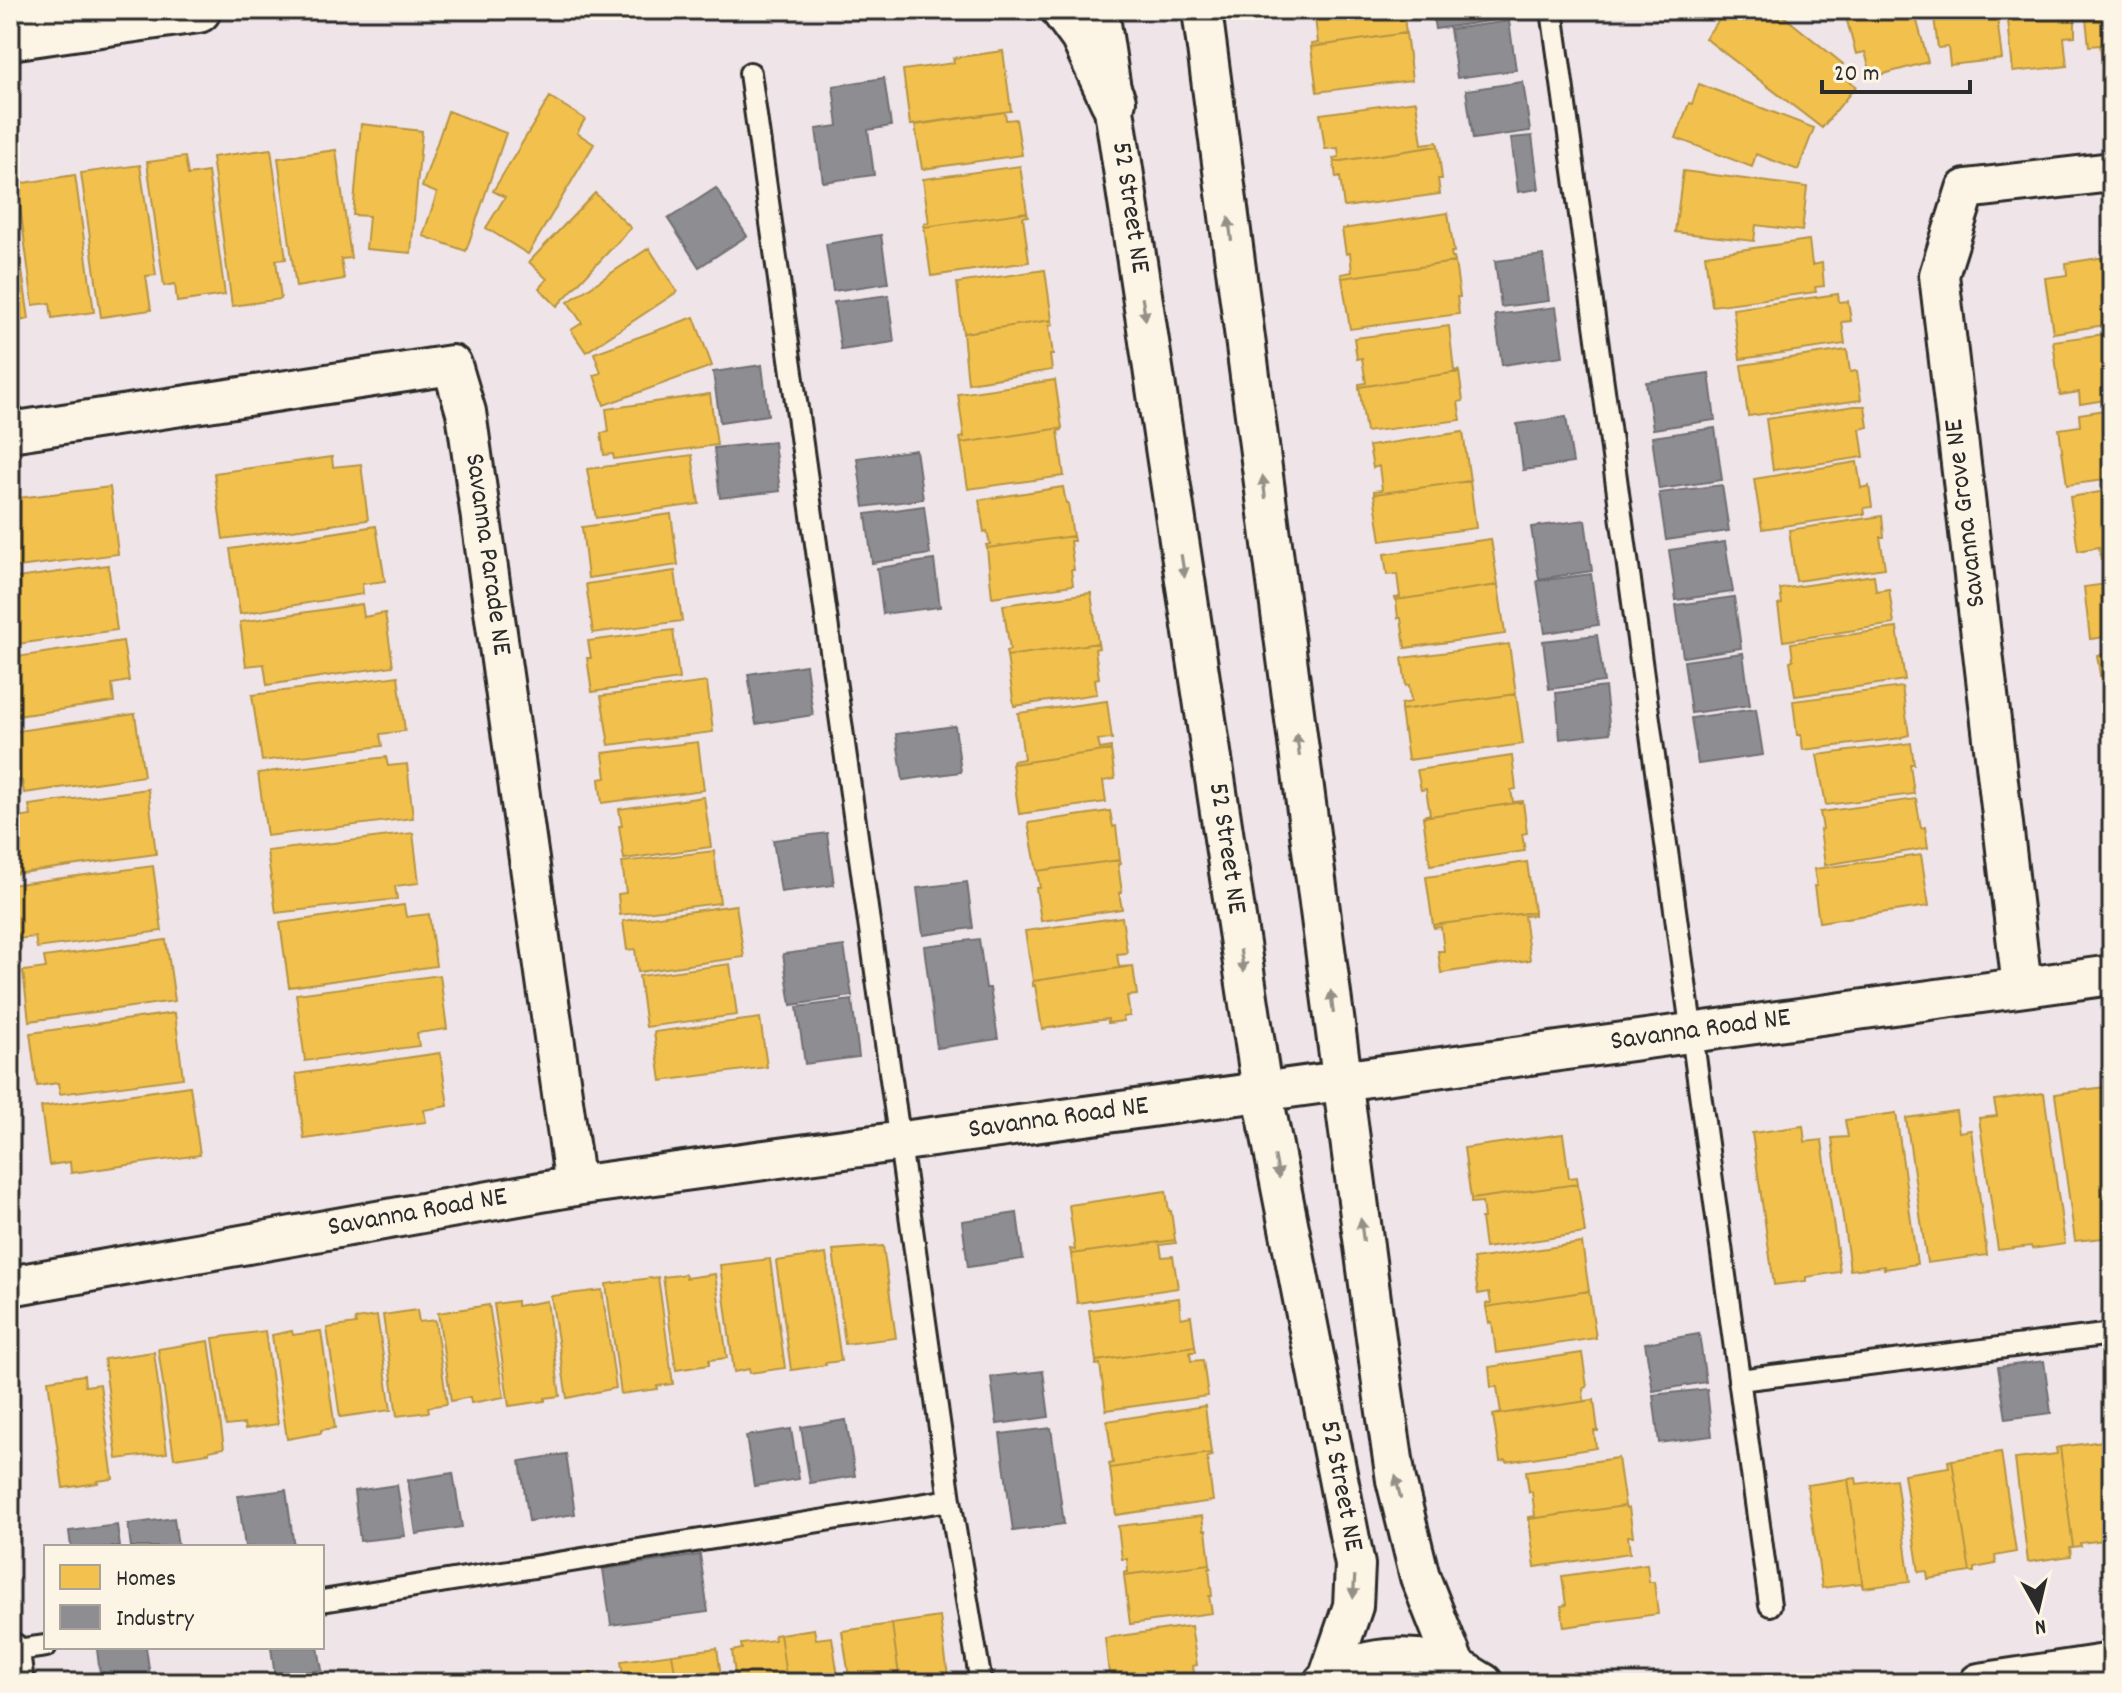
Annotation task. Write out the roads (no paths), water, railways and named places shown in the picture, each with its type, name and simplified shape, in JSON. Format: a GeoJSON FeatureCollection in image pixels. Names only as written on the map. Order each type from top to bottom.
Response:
{"type":"FeatureCollection","features":[{"type":"Feature","properties":{"kind":"street"},"geometry":{"type":"LineString","coordinates":[[10,37],[198,10]]}},
{"type":"Feature","properties":{"kind":"street"},"geometry":{"type":"LineString","coordinates":[[1064,10],[1083,36],[1113,101]]}},
{"type":"Feature","properties":{"kind":"street","name":"52 Street NE"},"geometry":{"type":"LineString","coordinates":[[1099,10],[1262,1090],[1355,1565],[1353,1606],[1326,1681]]}},
{"type":"Feature","properties":{"kind":"street","name":"52 Street NE"},"geometry":{"type":"LineString","coordinates":[[1202,10],[1396,1480],[1420,1577],[1469,1675]]}},
{"type":"Feature","properties":{"kind":"street","name":"Savanna Grove NE"},"geometry":{"type":"LineString","coordinates":[[2022,987],[1939,275],[1966,189],[2112,172]]}},
{"type":"Feature","properties":{"kind":"street","name":"Savanna Parade NE"},"geometry":{"type":"LineString","coordinates":[[10,432],[452,365],[466,412],[575,1186]]}},
{"type":"Feature","properties":{"kind":"street","name":"Savanna Road NE"},"geometry":{"type":"LineString","coordinates":[[10,1286],[575,1186],[2112,975]]}},
{"type":"Feature","properties":{"kind":"street"},"geometry":{"type":"LineString","coordinates":[[10,1652],[14,1683]]}},
{"type":"Feature","properties":{"kind":"street"},"geometry":{"type":"LineString","coordinates":[[1326,1681],[1358,1665],[1391,1659],[1424,1659],[1469,1675]]}},
{"type":"Feature","properties":{"kind":"street"},"geometry":{"type":"LineString","coordinates":[[1979,1683],[2112,1663]]}},
{"type":"Feature","properties":{"kind":"lane"},"geometry":{"type":"LineString","coordinates":[[1552,10],[1770,1605]]}},
{"type":"Feature","properties":{"kind":"lane"},"geometry":{"type":"LineString","coordinates":[[750,73],[950,1500],[981,1683]]}},
{"type":"Feature","properties":{"kind":"lane"},"geometry":{"type":"LineString","coordinates":[[1739,1380],[2112,1334]]}},
{"type":"Feature","properties":{"kind":"lane"},"geometry":{"type":"LineString","coordinates":[[324,1601],[950,1500]]}},
{"type":"Feature","properties":{"kind":"lane"},"geometry":{"type":"LineString","coordinates":[[10,1652],[44,1646]]}}]}
